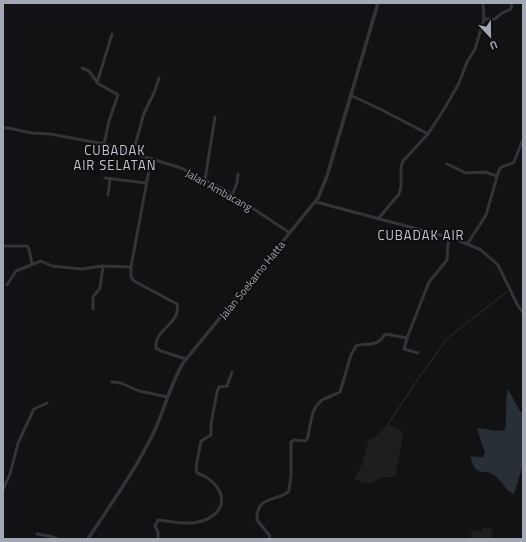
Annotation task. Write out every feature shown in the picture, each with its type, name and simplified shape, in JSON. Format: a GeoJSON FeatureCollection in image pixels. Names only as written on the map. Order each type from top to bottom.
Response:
{"type":"FeatureCollection","features":[{"type":"Feature","properties":{"kind":"street","name":"Jalan Soekarno Hatta"},"geometry":{"type":"LineString","coordinates":[[90,538],[138,463],[157,426],[179,371],[186,359],[316,202],[327,176],[378,3]]}},
{"type":"Feature","properties":{"kind":"street"},"geometry":{"type":"LineString","coordinates":[[378,219],[399,194],[403,161],[428,134],[446,106],[463,74],[467,62],[476,46],[484,19],[483,3]]}},
{"type":"Feature","properties":{"kind":"street"},"geometry":{"type":"LineString","coordinates":[[484,19],[495,19],[502,13],[511,9],[512,3]]}},
{"type":"Feature","properties":{"kind":"street"},"geometry":{"type":"LineString","coordinates":[[98,82],[112,34]]}},
{"type":"Feature","properties":{"kind":"street"},"geometry":{"type":"LineString","coordinates":[[82,68],[89,71],[98,82],[118,95],[109,121],[104,144]]}},
{"type":"Feature","properties":{"kind":"street"},"geometry":{"type":"LineString","coordinates":[[133,153],[144,113],[154,93],[159,78]]}},
{"type":"Feature","properties":{"kind":"street"},"geometry":{"type":"LineString","coordinates":[[350,95],[428,134]]}},
{"type":"Feature","properties":{"kind":"street"},"geometry":{"type":"LineString","coordinates":[[205,180],[215,117]]}},
{"type":"Feature","properties":{"kind":"street","name":"Jalan Ambacang"},"geometry":{"type":"LineString","coordinates":[[3,128],[104,144],[181,168],[232,195],[290,233]]}},
{"type":"Feature","properties":{"kind":"street"},"geometry":{"type":"LineString","coordinates":[[468,243],[486,215],[500,168],[514,162],[523,139]]}},
{"type":"Feature","properties":{"kind":"street"},"geometry":{"type":"LineString","coordinates":[[151,159],[131,267],[131,277],[132,280],[174,302],[178,306],[172,322],[158,336],[156,348],[161,352],[186,359]]}},
{"type":"Feature","properties":{"kind":"street"},"geometry":{"type":"LineString","coordinates":[[446,164],[466,173],[485,172],[497,176]]}},
{"type":"Feature","properties":{"kind":"street"},"geometry":{"type":"LineString","coordinates":[[232,195],[237,184],[238,174]]}},
{"type":"Feature","properties":{"kind":"street"},"geometry":{"type":"LineString","coordinates":[[105,178],[146,183]]}},
{"type":"Feature","properties":{"kind":"street"},"geometry":{"type":"LineString","coordinates":[[108,195],[110,178]]}},
{"type":"Feature","properties":{"kind":"street"},"geometry":{"type":"LineString","coordinates":[[316,202],[450,237],[468,243],[485,252],[498,265],[518,306],[523,312]]}},
{"type":"Feature","properties":{"kind":"street"},"geometry":{"type":"LineString","coordinates":[[418,353],[404,349],[407,338],[430,282],[447,260],[450,237]]}},
{"type":"Feature","properties":{"kind":"street"},"geometry":{"type":"LineString","coordinates":[[3,246],[27,246],[32,264]]}},
{"type":"Feature","properties":{"kind":"street"},"geometry":{"type":"LineString","coordinates":[[7,285],[16,271],[41,260],[54,267],[85,269],[103,266],[131,267]]}},
{"type":"Feature","properties":{"kind":"street"},"geometry":{"type":"LineString","coordinates":[[93,309],[94,297],[99,290],[103,266]]}},
{"type":"Feature","properties":{"kind":"street"},"geometry":{"type":"LineString","coordinates":[[269,539],[270,536],[257,520],[258,512],[267,500],[285,494],[289,491],[291,475],[291,442],[294,440],[306,440],[313,412],[320,402],[340,392],[354,349],[357,345],[370,344],[379,341],[386,334],[407,338]]}},
{"type":"Feature","properties":{"kind":"street"},"geometry":{"type":"LineString","coordinates":[[158,539],[158,532],[155,526],[158,520],[192,523],[200,522],[210,518],[220,508],[222,496],[214,483],[204,475],[198,473],[196,467],[202,441],[211,436],[211,424],[217,392],[219,387],[227,386],[232,372]]}},
{"type":"Feature","properties":{"kind":"street"},"geometry":{"type":"LineString","coordinates":[[112,382],[139,391],[168,397]]}},
{"type":"Feature","properties":{"kind":"street"},"geometry":{"type":"LineString","coordinates":[[3,490],[10,474],[18,443],[34,410],[47,403]]}},
{"type":"Feature","properties":{"kind":"street"},"geometry":{"type":"LineString","coordinates":[[37,534],[58,539]]}},
{"type":"Feature","properties":{"kind":"shaded area"},"geometry":{"type":"Polygon","coordinates":[[[508,389],[520,411],[523,413],[523,465],[514,494],[508,490],[495,476],[490,473],[477,470],[473,465],[471,458],[471,456],[483,457],[485,453],[477,428],[498,431],[505,430],[508,389]]]}},
{"type":"Feature","properties":{"kind":"shaded area"},"geometry":{"type":"Polygon","coordinates":[[[388,424],[398,428],[403,436],[395,477],[384,477],[369,484],[354,480],[362,464],[369,439],[374,438],[388,424]]]}},
{"type":"Feature","properties":{"kind":"shaded area"},"geometry":{"type":"Polygon","coordinates":[[[482,528],[493,529],[492,539],[471,539],[472,530],[481,532],[482,528]]]}},
{"type":"Feature","properties":{"kind":"waterway"},"geometry":{"type":"LineString","coordinates":[[388,424],[446,339],[507,292]]}},
{"type":"Feature","properties":{"kind":"district","name":"CUBADAK AIR SELATAN"},"geometry":{"type":"Point","coordinates":[115,158]}},
{"type":"Feature","properties":{"kind":"district","name":"CUBADAK AIR"},"geometry":{"type":"Point","coordinates":[421,235]}}]}
